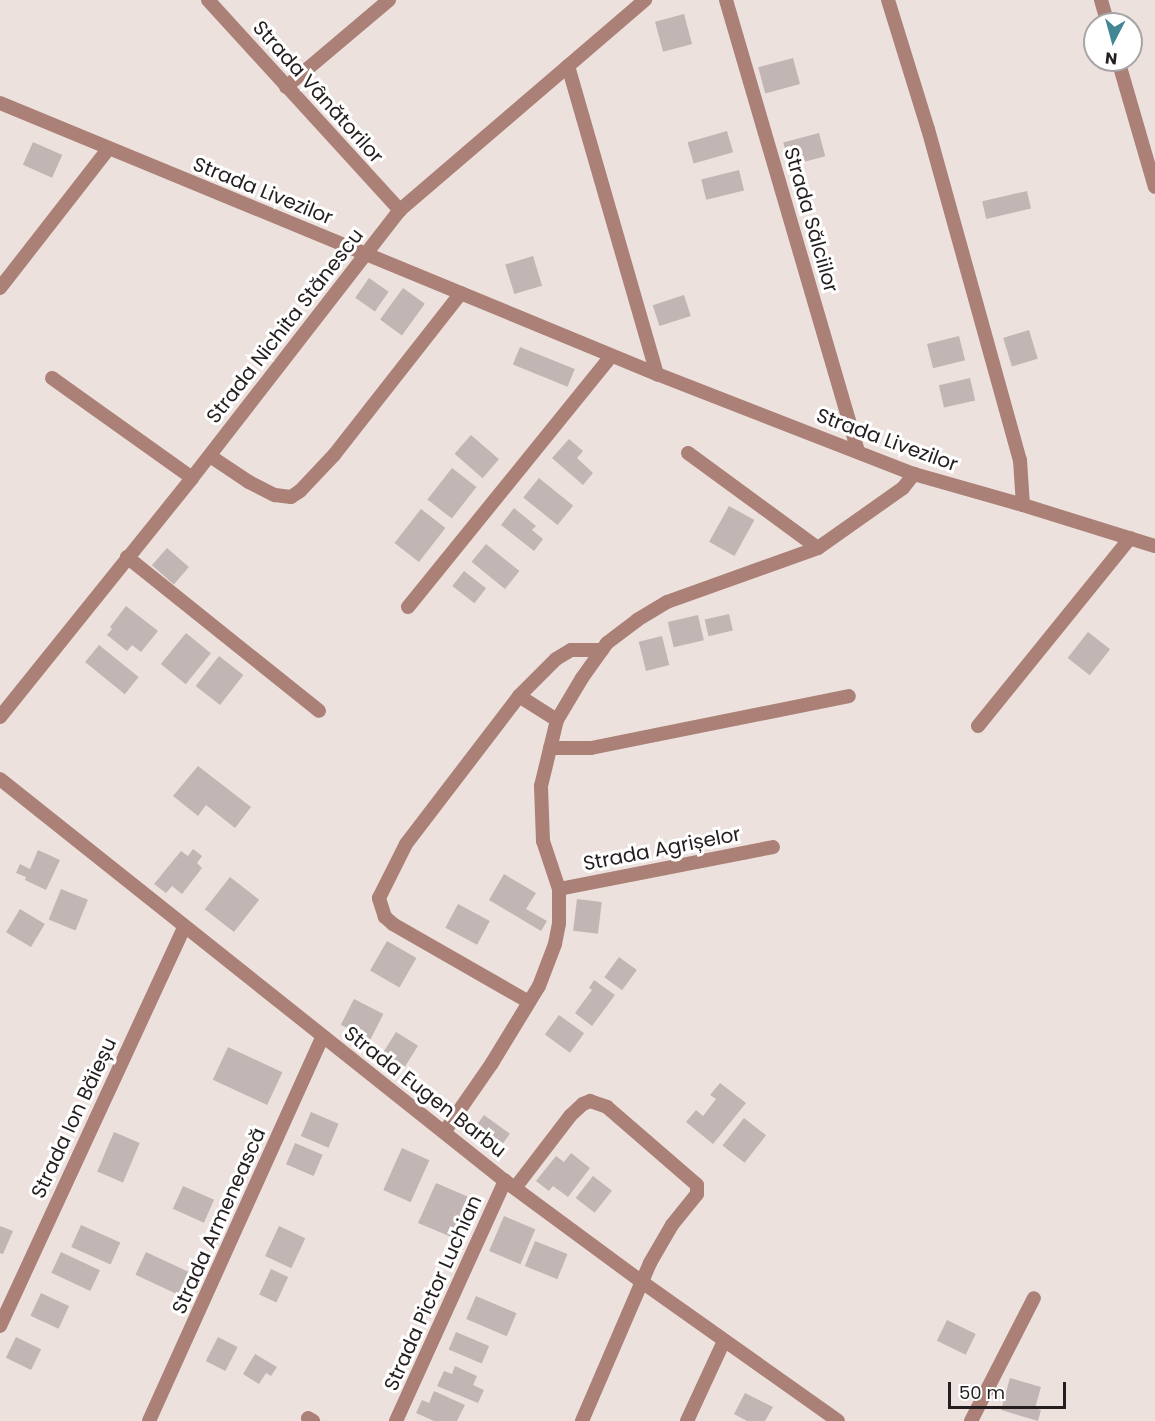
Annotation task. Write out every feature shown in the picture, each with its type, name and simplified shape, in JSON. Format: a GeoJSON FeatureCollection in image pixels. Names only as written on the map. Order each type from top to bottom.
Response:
{"type":"FeatureCollection","features":[{"type":"Feature","properties":{"kind":"street","name":"Strada Vânătorilor"},"geometry":{"type":"LineString","coordinates":[[208,0],[400,210]]}},
{"type":"Feature","properties":{"kind":"street"},"geometry":{"type":"LineString","coordinates":[[286,87],[389,0]]}},
{"type":"Feature","properties":{"kind":"street","name":"Strada Nichita Stănescu"},"geometry":{"type":"LineString","coordinates":[[0,717],[210,456],[400,210],[645,0]]}},
{"type":"Feature","properties":{"kind":"street","name":"Strada Sălciilor"},"geometry":{"type":"LineString","coordinates":[[726,0],[858,452]]}},
{"type":"Feature","properties":{"kind":"street"},"geometry":{"type":"LineString","coordinates":[[888,0],[928,129],[1020,460],[1023,505]]}},
{"type":"Feature","properties":{"kind":"street"},"geometry":{"type":"LineString","coordinates":[[568,66],[657,374]]}},
{"type":"Feature","properties":{"kind":"street"},"geometry":{"type":"LineString","coordinates":[[1121,72],[1155,187]]}},
{"type":"Feature","properties":{"kind":"street","name":"Strada Livezilor"},"geometry":{"type":"LineString","coordinates":[[0,103],[611,356],[914,474],[1155,546]]}},
{"type":"Feature","properties":{"kind":"street"},"geometry":{"type":"LineString","coordinates":[[0,288],[109,148]]}},
{"type":"Feature","properties":{"kind":"street"},"geometry":{"type":"LineString","coordinates":[[210,456],[249,482],[275,495],[291,497],[300,491],[334,455],[460,293]]}},
{"type":"Feature","properties":{"kind":"street"},"geometry":{"type":"LineString","coordinates":[[408,607],[611,356]]}},
{"type":"Feature","properties":{"kind":"street"},"geometry":{"type":"LineString","coordinates":[[52,378],[192,478]]}},
{"type":"Feature","properties":{"kind":"street"},"geometry":{"type":"LineString","coordinates":[[688,453],[818,548]]}},
{"type":"Feature","properties":{"kind":"street"},"geometry":{"type":"LineString","coordinates":[[445,1131],[492,1064],[539,986],[555,944],[559,923],[559,889],[543,841],[541,786],[557,720],[602,650],[637,620],[667,602],[818,548],[903,488],[914,474]]}},
{"type":"Feature","properties":{"kind":"street"},"geometry":{"type":"LineString","coordinates":[[978,726],[1130,538]]}},
{"type":"Feature","properties":{"kind":"street"},"geometry":{"type":"LineString","coordinates":[[127,557],[320,711]]}},
{"type":"Feature","properties":{"kind":"street"},"geometry":{"type":"LineString","coordinates":[[529,1002],[393,924],[385,917],[379,898],[406,844],[519,696],[556,659],[571,650],[602,650]]}},
{"type":"Feature","properties":{"kind":"street"},"geometry":{"type":"LineString","coordinates":[[519,696],[557,720]]}},
{"type":"Feature","properties":{"kind":"street"},"geometry":{"type":"LineString","coordinates":[[550,747],[591,748],[849,696]]}},
{"type":"Feature","properties":{"kind":"street","name":"Strada Eugen Barbu"},"geometry":{"type":"LineString","coordinates":[[0,779],[510,1185],[838,1421]]}},
{"type":"Feature","properties":{"kind":"street","name":"Strada Agrișelor"},"geometry":{"type":"LineString","coordinates":[[559,889],[773,847]]}},
{"type":"Feature","properties":{"kind":"street","name":"Strada Ion Băieșu"},"geometry":{"type":"LineString","coordinates":[[0,1326],[184,927]]}},
{"type":"Feature","properties":{"kind":"street","name":"Strada Armenească"},"geometry":{"type":"LineString","coordinates":[[149,1421],[323,1036]]}},
{"type":"Feature","properties":{"kind":"street","name":"Strada Pictor Luchian"},"geometry":{"type":"LineString","coordinates":[[396,1421],[510,1185],[582,1104],[598,1102],[607,1107],[693,1181],[698,1190],[661,1242],[642,1282]]}},
{"type":"Feature","properties":{"kind":"street"},"geometry":{"type":"LineString","coordinates":[[582,1421],[642,1282]]}},
{"type":"Feature","properties":{"kind":"street"},"geometry":{"type":"LineString","coordinates":[[971,1421],[1034,1298]]}},
{"type":"Feature","properties":{"kind":"street"},"geometry":{"type":"LineString","coordinates":[[687,1421],[724,1341]]}},
{"type":"Feature","properties":{"kind":"building"},"geometry":{"type":"Polygon","coordinates":[[[684,14],[692,44],[663,52],[655,22],[684,14]]]}},
{"type":"Feature","properties":{"kind":"building"},"geometry":{"type":"Polygon","coordinates":[[[793,58],[800,84],[765,93],[758,67],[793,58]]]}},
{"type":"Feature","properties":{"kind":"building"},"geometry":{"type":"Polygon","coordinates":[[[727,131],[733,152],[694,163],[688,142],[727,131]]]}},
{"type":"Feature","properties":{"kind":"building"},"geometry":{"type":"Polygon","coordinates":[[[819,133],[825,156],[789,166],[783,143],[819,133]]]}},
{"type":"Feature","properties":{"kind":"building"},"geometry":{"type":"Polygon","coordinates":[[[33,142],[62,155],[52,178],[23,165],[33,142]]]}},
{"type":"Feature","properties":{"kind":"building"},"geometry":{"type":"Polygon","coordinates":[[[739,170],[744,190],[706,200],[701,179],[739,170]]]}},
{"type":"Feature","properties":{"kind":"building"},"geometry":{"type":"Polygon","coordinates":[[[1027,191],[1031,209],[986,219],[982,201],[1027,191]]]}},
{"type":"Feature","properties":{"kind":"building"},"geometry":{"type":"Polygon","coordinates":[[[533,256],[542,286],[514,294],[505,264],[533,256]]]}},
{"type":"Feature","properties":{"kind":"building"},"geometry":{"type":"Polygon","coordinates":[[[369,278],[389,292],[375,311],[355,298],[369,278]]]}},
{"type":"Feature","properties":{"kind":"building"},"geometry":{"type":"Polygon","coordinates":[[[403,288],[425,304],[402,335],[380,320],[403,288]]]}},
{"type":"Feature","properties":{"kind":"building"},"geometry":{"type":"Polygon","coordinates":[[[684,295],[691,316],[659,326],[653,305],[684,295]]]}},
{"type":"Feature","properties":{"kind":"building"},"geometry":{"type":"Polygon","coordinates":[[[1029,330],[1038,359],[1012,367],[1003,338],[1029,330]]]}},
{"type":"Feature","properties":{"kind":"building"},"geometry":{"type":"Polygon","coordinates":[[[959,336],[965,360],[933,368],[927,344],[959,336]]]}},
{"type":"Feature","properties":{"kind":"building"},"geometry":{"type":"Polygon","coordinates":[[[520,347],[575,369],[568,387],[513,365],[520,347]]]}},
{"type":"Feature","properties":{"kind":"building"},"geometry":{"type":"Polygon","coordinates":[[[970,378],[975,400],[944,408],[939,385],[970,378]]]}},
{"type":"Feature","properties":{"kind":"building"},"geometry":{"type":"Polygon","coordinates":[[[471,435],[499,459],[483,478],[455,454],[471,435]]]}},
{"type":"Feature","properties":{"kind":"building"},"geometry":{"type":"Polygon","coordinates":[[[569,439],[583,451],[577,458],[593,473],[583,485],[552,458],[569,439]]]}},
{"type":"Feature","properties":{"kind":"building"},"geometry":{"type":"Polygon","coordinates":[[[452,468],[476,487],[452,519],[427,500],[452,468]]]}},
{"type":"Feature","properties":{"kind":"building"},"geometry":{"type":"Polygon","coordinates":[[[539,478],[573,506],[557,525],[523,497],[539,478]]]}},
{"type":"Feature","properties":{"kind":"building"},"geometry":{"type":"Polygon","coordinates":[[[729,506],[754,520],[734,556],[709,542],[729,506]]]}},
{"type":"Feature","properties":{"kind":"building"},"geometry":{"type":"Polygon","coordinates":[[[514,508],[536,526],[532,530],[543,539],[534,551],[501,525],[514,508]]]}},
{"type":"Feature","properties":{"kind":"building"},"geometry":{"type":"Polygon","coordinates":[[[421,509],[445,528],[419,562],[395,543],[421,509]]]}},
{"type":"Feature","properties":{"kind":"building"},"geometry":{"type":"Polygon","coordinates":[[[486,544],[519,571],[505,589],[472,562],[486,544]]]}},
{"type":"Feature","properties":{"kind":"building"},"geometry":{"type":"Polygon","coordinates":[[[167,548],[189,567],[174,584],[152,565],[167,548]]]}},
{"type":"Feature","properties":{"kind":"building"},"geometry":{"type":"Polygon","coordinates":[[[464,571],[486,588],[474,603],[452,586],[464,571]]]}},
{"type":"Feature","properties":{"kind":"building"},"geometry":{"type":"Polygon","coordinates":[[[126,606],[158,631],[141,652],[132,645],[127,651],[107,635],[112,629],[110,627],[126,606]]]}},
{"type":"Feature","properties":{"kind":"building"},"geometry":{"type":"Polygon","coordinates":[[[729,614],[733,631],[708,636],[705,620],[729,614]]]}},
{"type":"Feature","properties":{"kind":"building"},"geometry":{"type":"Polygon","coordinates":[[[698,615],[704,640],[674,647],[668,622],[698,615]]]}},
{"type":"Feature","properties":{"kind":"building"},"geometry":{"type":"Polygon","coordinates":[[[1088,632],[1110,649],[1090,675],[1068,658],[1088,632]]]}},
{"type":"Feature","properties":{"kind":"building"},"geometry":{"type":"Polygon","coordinates":[[[186,633],[211,653],[186,684],[161,664],[186,633]]]}},
{"type":"Feature","properties":{"kind":"building"},"geometry":{"type":"Polygon","coordinates":[[[662,636],[669,665],[646,671],[639,642],[662,636]]]}},
{"type":"Feature","properties":{"kind":"building"},"geometry":{"type":"Polygon","coordinates":[[[99,645],[139,677],[125,694],[85,662],[99,645]]]}},
{"type":"Feature","properties":{"kind":"building"},"geometry":{"type":"Polygon","coordinates":[[[219,656],[243,675],[220,705],[196,686],[219,656]]]}},
{"type":"Feature","properties":{"kind":"building"},"geometry":{"type":"Polygon","coordinates":[[[198,766],[251,807],[235,828],[206,805],[198,816],[173,796],[198,766]]]}},
{"type":"Feature","properties":{"kind":"building"},"geometry":{"type":"Polygon","coordinates":[[[193,849],[202,856],[197,863],[202,868],[182,894],[172,886],[166,893],[154,884],[181,851],[188,856],[193,849]]]}},
{"type":"Feature","properties":{"kind":"building"},"geometry":{"type":"Polygon","coordinates":[[[38,850],[60,860],[46,890],[16,873],[20,864],[30,869],[38,850]]]}},
{"type":"Feature","properties":{"kind":"building"},"geometry":{"type":"Polygon","coordinates":[[[504,874],[536,893],[526,909],[547,921],[541,931],[489,900],[504,874]]]}},
{"type":"Feature","properties":{"kind":"building"},"geometry":{"type":"Polygon","coordinates":[[[230,877],[259,900],[234,932],[205,909],[230,877]]]}},
{"type":"Feature","properties":{"kind":"building"},"geometry":{"type":"Polygon","coordinates":[[[61,889],[88,900],[76,930],[49,920],[61,889]]]}},
{"type":"Feature","properties":{"kind":"building"},"geometry":{"type":"Polygon","coordinates":[[[577,899],[602,902],[598,934],[573,931],[577,899]]]}},
{"type":"Feature","properties":{"kind":"building"},"geometry":{"type":"Polygon","coordinates":[[[458,904],[490,921],[477,945],[445,928],[458,904]]]}},
{"type":"Feature","properties":{"kind":"building"},"geometry":{"type":"Polygon","coordinates":[[[20,909],[45,924],[31,947],[6,932],[20,909]]]}},
{"type":"Feature","properties":{"kind":"building"},"geometry":{"type":"Polygon","coordinates":[[[387,941],[416,958],[399,987],[370,970],[387,941]]]}},
{"type":"Feature","properties":{"kind":"building"},"geometry":{"type":"Polygon","coordinates":[[[619,957],[637,970],[622,990],[604,977],[619,957]]]}},
{"type":"Feature","properties":{"kind":"building"},"geometry":{"type":"Polygon","coordinates":[[[594,980],[615,995],[592,1026],[575,1013],[592,990],[589,988],[594,980]]]}},
{"type":"Feature","properties":{"kind":"building"},"geometry":{"type":"Polygon","coordinates":[[[354,999],[383,1014],[370,1040],[341,1025],[354,999]]]}},
{"type":"Feature","properties":{"kind":"building"},"geometry":{"type":"Polygon","coordinates":[[[559,1015],[584,1033],[570,1053],[545,1034],[559,1015]]]}},
{"type":"Feature","properties":{"kind":"building"},"geometry":{"type":"Polygon","coordinates":[[[396,1032],[418,1046],[404,1068],[382,1054],[396,1032]]]}},
{"type":"Feature","properties":{"kind":"building"},"geometry":{"type":"Polygon","coordinates":[[[228,1047],[282,1072],[267,1105],[213,1080],[228,1047]]]}},
{"type":"Feature","properties":{"kind":"building"},"geometry":{"type":"Polygon","coordinates":[[[720,1083],[746,1103],[713,1144],[686,1122],[696,1110],[703,1116],[716,1099],[710,1095],[720,1083]]]}},
{"type":"Feature","properties":{"kind":"building"},"geometry":{"type":"Polygon","coordinates":[[[311,1112],[339,1124],[328,1148],[301,1136],[311,1112]]]}},
{"type":"Feature","properties":{"kind":"building"},"geometry":{"type":"Polygon","coordinates":[[[484,1115],[510,1134],[496,1153],[470,1134],[484,1115]]]}},
{"type":"Feature","properties":{"kind":"building"},"geometry":{"type":"Polygon","coordinates":[[[744,1118],[766,1135],[745,1163],[722,1146],[744,1118]]]}},
{"type":"Feature","properties":{"kind":"building"},"geometry":{"type":"Polygon","coordinates":[[[114,1132],[140,1143],[123,1183],[97,1172],[114,1132]]]}},
{"type":"Feature","properties":{"kind":"building"},"geometry":{"type":"Polygon","coordinates":[[[295,1143],[323,1155],[314,1176],[286,1164],[295,1143]]]}},
{"type":"Feature","properties":{"kind":"building"},"geometry":{"type":"Polygon","coordinates":[[[402,1148],[429,1160],[411,1202],[383,1190],[402,1148]]]}},
{"type":"Feature","properties":{"kind":"building"},"geometry":{"type":"Polygon","coordinates":[[[571,1153],[590,1168],[568,1197],[553,1186],[549,1191],[536,1181],[556,1156],[564,1162],[571,1153]]]}},
{"type":"Feature","properties":{"kind":"building"},"geometry":{"type":"Polygon","coordinates":[[[593,1176],[612,1191],[595,1213],[576,1198],[593,1176]]]}},
{"type":"Feature","properties":{"kind":"building"},"geometry":{"type":"Polygon","coordinates":[[[436,1183],[471,1198],[466,1210],[477,1215],[468,1235],[458,1230],[454,1238],[418,1223],[436,1183]]]}},
{"type":"Feature","properties":{"kind":"building"},"geometry":{"type":"Polygon","coordinates":[[[183,1186],[214,1200],[204,1223],[173,1209],[183,1186]]]}},
{"type":"Feature","properties":{"kind":"building"},"geometry":{"type":"Polygon","coordinates":[[[504,1216],[535,1229],[520,1264],[489,1251],[504,1216]]]}},
{"type":"Feature","properties":{"kind":"building"},"geometry":{"type":"Polygon","coordinates":[[[81,1225],[120,1242],[111,1264],[71,1247],[81,1225]]]}},
{"type":"Feature","properties":{"kind":"building"},"geometry":{"type":"Polygon","coordinates":[[[0,1226],[13,1231],[3,1254],[0,1253],[0,1226]]]}},
{"type":"Feature","properties":{"kind":"building"},"geometry":{"type":"Polygon","coordinates":[[[279,1226],[305,1238],[291,1268],[265,1256],[279,1226]]]}},
{"type":"Feature","properties":{"kind":"building"},"geometry":{"type":"Polygon","coordinates":[[[535,1241],[567,1254],[557,1279],[525,1266],[535,1241]]]}},
{"type":"Feature","properties":{"kind":"building"},"geometry":{"type":"Polygon","coordinates":[[[61,1252],[100,1270],[90,1291],[51,1273],[61,1252]]]}},
{"type":"Feature","properties":{"kind":"building"},"geometry":{"type":"Polygon","coordinates":[[[146,1252],[192,1274],[182,1296],[135,1275],[146,1252]]]}},
{"type":"Feature","properties":{"kind":"building"},"geometry":{"type":"Polygon","coordinates":[[[271,1269],[288,1277],[276,1302],[259,1294],[271,1269]]]}},
{"type":"Feature","properties":{"kind":"building"},"geometry":{"type":"Polygon","coordinates":[[[41,1293],[69,1306],[59,1329],[30,1316],[41,1293]]]}},
{"type":"Feature","properties":{"kind":"building"},"geometry":{"type":"Polygon","coordinates":[[[476,1296],[517,1313],[507,1336],[466,1319],[476,1296]]]}},
{"type":"Feature","properties":{"kind":"building"},"geometry":{"type":"Polygon","coordinates":[[[947,1320],[976,1334],[966,1355],[937,1341],[947,1320]]]}},
{"type":"Feature","properties":{"kind":"building"},"geometry":{"type":"Polygon","coordinates":[[[456,1332],[489,1346],[482,1364],[449,1349],[456,1332]]]}},
{"type":"Feature","properties":{"kind":"building"},"geometry":{"type":"Polygon","coordinates":[[[16,1337],[41,1349],[31,1370],[6,1358],[16,1337]]]}},
{"type":"Feature","properties":{"kind":"building"},"geometry":{"type":"Polygon","coordinates":[[[218,1337],[238,1347],[225,1371],[206,1361],[218,1337]]]}},
{"type":"Feature","properties":{"kind":"building"},"geometry":{"type":"Polygon","coordinates":[[[255,1354],[277,1367],[271,1376],[266,1373],[259,1384],[243,1374],[255,1354]]]}},
{"type":"Feature","properties":{"kind":"building"},"geometry":{"type":"Polygon","coordinates":[[[455,1366],[477,1376],[473,1385],[484,1390],[478,1403],[437,1386],[444,1371],[452,1374],[455,1366]]]}},
{"type":"Feature","properties":{"kind":"building"},"geometry":{"type":"Polygon","coordinates":[[[1010,1378],[1041,1387],[1035,1408],[1041,1410],[1038,1421],[1001,1410],[1010,1378]]]}},
{"type":"Feature","properties":{"kind":"building"},"geometry":{"type":"Polygon","coordinates":[[[434,1391],[465,1405],[457,1421],[434,1421],[416,1413],[422,1400],[429,1403],[434,1391]]]}},
{"type":"Feature","properties":{"kind":"building"},"geometry":{"type":"Polygon","coordinates":[[[745,1393],[773,1407],[765,1421],[747,1421],[734,1414],[745,1393]]]}}]}
